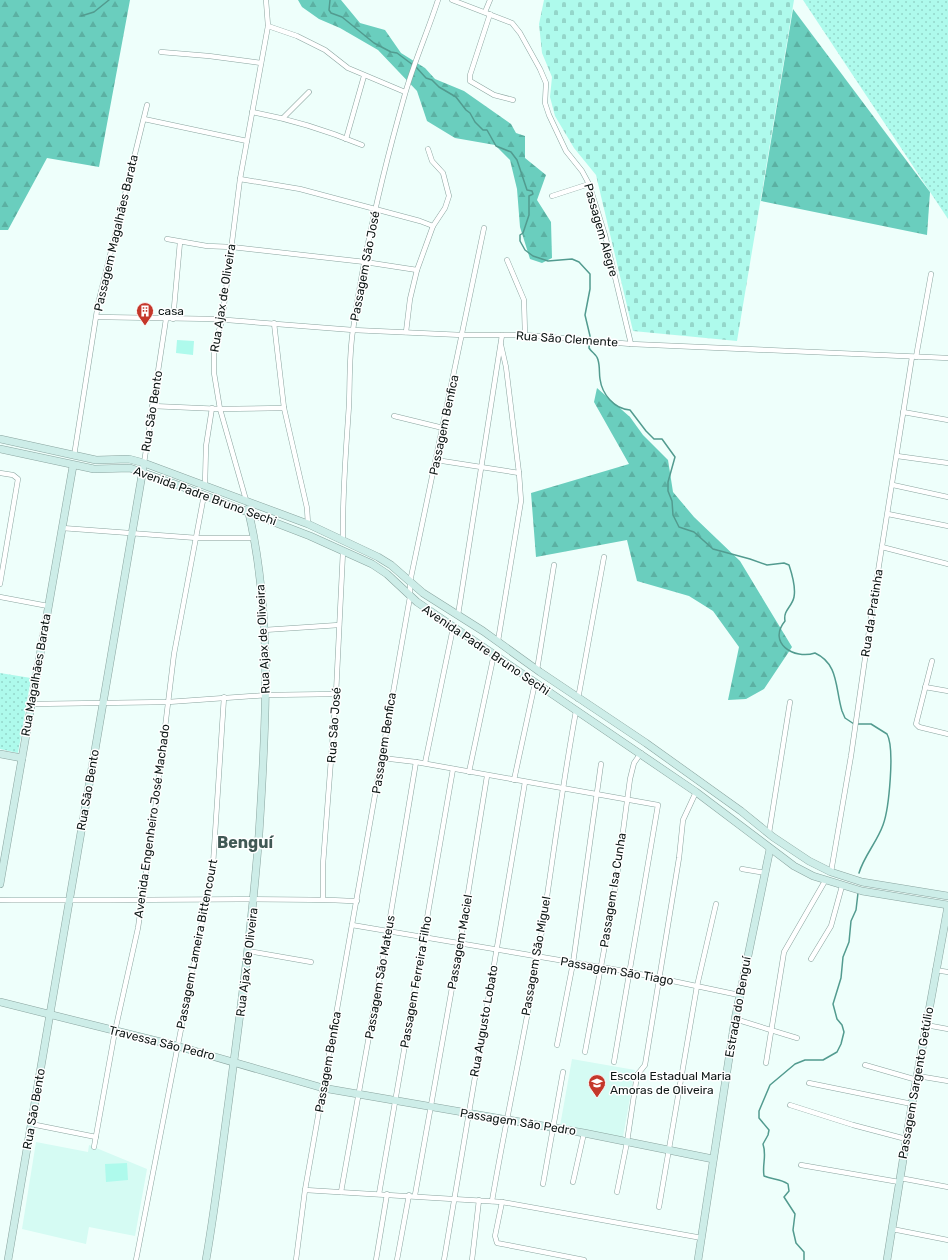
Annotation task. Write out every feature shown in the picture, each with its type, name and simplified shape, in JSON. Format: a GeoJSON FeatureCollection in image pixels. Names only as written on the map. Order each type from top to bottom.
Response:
{"type":"FeatureCollection","features":[{"type":"Feature","properties":{"kind":"street","name":"Rua Ajax de Oliveira"},"geometry":{"type":"LineString","coordinates":[[206,1260],[235,1062],[254,899],[265,745],[267,694],[260,567],[246,500],[220,409],[214,372],[214,346],[222,321],[240,179],[268,26],[266,0]]}},
{"type":"Feature","properties":{"kind":"street","name":"Passagem São José"},"geometry":{"type":"LineString","coordinates":[[343,541],[342,509],[349,396],[349,366],[353,330],[376,210],[405,92],[438,0]]}},
{"type":"Feature","properties":{"kind":"street","name":"Passagem Alegre"},"geometry":{"type":"LineString","coordinates":[[452,0],[512,23],[520,32],[540,69],[546,83],[545,107],[566,151],[582,171],[589,184],[604,235],[631,344]]}},
{"type":"Feature","properties":{"kind":"street"},"geometry":{"type":"LineString","coordinates":[[490,0],[488,13],[470,74],[472,84],[494,95],[513,100]]}},
{"type":"Feature","properties":{"kind":"street"},"geometry":{"type":"LineString","coordinates":[[268,26],[297,36],[325,50],[348,68],[405,92]]}},
{"type":"Feature","properties":{"kind":"street"},"geometry":{"type":"LineString","coordinates":[[161,52],[209,56],[261,63]]}},
{"type":"Feature","properties":{"kind":"street"},"geometry":{"type":"LineString","coordinates":[[346,138],[364,76]]}},
{"type":"Feature","properties":{"kind":"street"},"geometry":{"type":"LineString","coordinates":[[283,118],[309,92]]}},
{"type":"Feature","properties":{"kind":"street","name":"Passagem Magalhães Barata"},"geometry":{"type":"LineString","coordinates":[[74,456],[98,304],[147,106]]}},
{"type":"Feature","properties":{"kind":"street"},"geometry":{"type":"LineString","coordinates":[[252,112],[283,118],[346,138],[362,145]]}},
{"type":"Feature","properties":{"kind":"street"},"geometry":{"type":"LineString","coordinates":[[144,119],[247,141]]}},
{"type":"Feature","properties":{"kind":"street"},"geometry":{"type":"LineString","coordinates":[[406,332],[410,299],[417,270],[434,226],[445,208],[449,190],[443,173],[432,161],[428,149]]}},
{"type":"Feature","properties":{"kind":"street"},"geometry":{"type":"LineString","coordinates":[[240,179],[300,189],[434,226]]}},
{"type":"Feature","properties":{"kind":"street"},"geometry":{"type":"LineString","coordinates":[[552,196],[589,184]]}},
{"type":"Feature","properties":{"kind":"street","name":"Passagem Benfica"},"geometry":{"type":"LineString","coordinates":[[296,1260],[305,1190],[410,597],[410,582],[484,228]]}},
{"type":"Feature","properties":{"kind":"street"},"geometry":{"type":"LineString","coordinates":[[167,239],[207,246],[232,247],[365,262],[417,270]]}},
{"type":"Feature","properties":{"kind":"street"},"geometry":{"type":"LineString","coordinates":[[173,319],[180,242]]}},
{"type":"Feature","properties":{"kind":"street"},"geometry":{"type":"LineString","coordinates":[[507,260],[524,300],[525,335]]}},
{"type":"Feature","properties":{"kind":"street","name":"Rua da Pratinha"},"geometry":{"type":"LineString","coordinates":[[831,871],[855,728],[903,412],[931,274]]}},
{"type":"Feature","properties":{"kind":"street","name":"Rua São Clemente"},"geometry":{"type":"LineString","coordinates":[[97,316],[274,323],[353,330],[462,335],[525,335],[631,344],[948,358]]}},
{"type":"Feature","properties":{"kind":"street","name":"Rua São Bento"},"geometry":{"type":"LineString","coordinates":[[8,1260],[131,532],[144,463],[166,319]]}},
{"type":"Feature","properties":{"kind":"street"},"geometry":{"type":"LineString","coordinates":[[274,323],[284,408],[306,508],[308,524]]}},
{"type":"Feature","properties":{"kind":"street"},"geometry":{"type":"LineString","coordinates":[[458,615],[502,335]]}},
{"type":"Feature","properties":{"kind":"street"},"geometry":{"type":"LineString","coordinates":[[498,641],[520,501],[519,473],[506,367],[501,345]]}},
{"type":"Feature","properties":{"kind":"street"},"geometry":{"type":"LineString","coordinates":[[152,406],[220,409],[284,408]]}},
{"type":"Feature","properties":{"kind":"street"},"geometry":{"type":"LineString","coordinates":[[205,485],[206,446],[212,408]]}},
{"type":"Feature","properties":{"kind":"street"},"geometry":{"type":"LineString","coordinates":[[903,412],[948,420]]}},
{"type":"Feature","properties":{"kind":"street"},"geometry":{"type":"LineString","coordinates":[[394,416],[443,428]]}},
{"type":"Feature","properties":{"kind":"street","name":"Avenida Padre Bruno Sechi"},"geometry":{"type":"LineString","coordinates":[[0,439],[96,460],[129,459],[144,463],[308,524],[378,557],[391,565],[423,593],[498,641],[537,670],[710,788],[798,855],[831,871],[862,882],[948,896]]}},
{"type":"Feature","properties":{"kind":"street","name":"Avenida Padre Bruno Sechi"},"geometry":{"type":"LineString","coordinates":[[0,449],[73,466],[104,470],[130,468],[248,512],[372,564],[387,574],[410,597],[453,628],[494,654],[535,684],[641,753],[740,823],[770,849],[794,866],[825,881],[862,892],[948,906]]}},
{"type":"Feature","properties":{"kind":"street"},"geometry":{"type":"LineString","coordinates":[[897,456],[948,463]]}},
{"type":"Feature","properties":{"kind":"street"},"geometry":{"type":"LineString","coordinates":[[436,460],[519,473]]}},
{"type":"Feature","properties":{"kind":"street","name":"Rua Magalhães Barata"},"geometry":{"type":"LineString","coordinates":[[0,884],[73,466]]}},
{"type":"Feature","properties":{"kind":"street"},"geometry":{"type":"LineString","coordinates":[[0,473],[16,476],[18,482],[0,584]]}},
{"type":"Feature","properties":{"kind":"street"},"geometry":{"type":"LineString","coordinates":[[893,485],[948,497]]}},
{"type":"Feature","properties":{"kind":"street","name":"Avenida Engenheiro José Machado"},"geometry":{"type":"LineString","coordinates":[[94,1147],[115,1031],[142,901],[174,654],[204,495]]}},
{"type":"Feature","properties":{"kind":"street"},"geometry":{"type":"LineString","coordinates":[[888,514],[948,526]]}},
{"type":"Feature","properties":{"kind":"street"},"geometry":{"type":"LineString","coordinates":[[62,528],[197,538],[254,538]]}},
{"type":"Feature","properties":{"kind":"street"},"geometry":{"type":"LineString","coordinates":[[882,547],[948,564]]}},
{"type":"Feature","properties":{"kind":"street","name":"Rua São José"},"geometry":{"type":"LineString","coordinates":[[323,900],[323,864],[336,694],[343,551]]}},
{"type":"Feature","properties":{"kind":"street"},"geometry":{"type":"LineString","coordinates":[[578,698],[604,556]]}},
{"type":"Feature","properties":{"kind":"street"},"geometry":{"type":"LineString","coordinates":[[537,670],[554,565]]}},
{"type":"Feature","properties":{"kind":"street"},"geometry":{"type":"LineString","coordinates":[[0,597],[48,606]]}},
{"type":"Feature","properties":{"kind":"street"},"geometry":{"type":"LineString","coordinates":[[264,630],[339,625]]}},
{"type":"Feature","properties":{"kind":"street"},"geometry":{"type":"LineString","coordinates":[[426,763],[453,628]]}},
{"type":"Feature","properties":{"kind":"street"},"geometry":{"type":"LineString","coordinates":[[469,772],[494,654]]}},
{"type":"Feature","properties":{"kind":"street"},"geometry":{"type":"LineString","coordinates":[[932,661],[916,724],[923,728],[948,734]]}},
{"type":"Feature","properties":{"kind":"street"},"geometry":{"type":"LineString","coordinates":[[514,780],[535,684]]}},
{"type":"Feature","properties":{"kind":"street"},"geometry":{"type":"LineString","coordinates":[[925,687],[948,691]]}},
{"type":"Feature","properties":{"kind":"street"},"geometry":{"type":"LineString","coordinates":[[32,704],[168,702],[267,694],[336,694]]}},
{"type":"Feature","properties":{"kind":"street","name":"Passagem Lameira Bittencourt"},"geometry":{"type":"LineString","coordinates":[[136,1260],[213,865],[224,697]]}},
{"type":"Feature","properties":{"kind":"street"},"geometry":{"type":"LineString","coordinates":[[769,833],[790,702]]}},
{"type":"Feature","properties":{"kind":"street","name":"Passagem São Miguel"},"geometry":{"type":"LineString","coordinates":[[492,1201],[505,1120],[538,957],[562,788],[576,711]]}},
{"type":"Feature","properties":{"kind":"street","name":"Passagem Isa Cunha"},"geometry":{"type":"LineString","coordinates":[[585,1052],[615,891],[627,799],[634,763],[641,753]]}},
{"type":"Feature","properties":{"kind":"street"},"geometry":{"type":"LineString","coordinates":[[0,754],[22,758]]}},
{"type":"Feature","properties":{"kind":"street"},"geometry":{"type":"LineString","coordinates":[[382,758],[426,763],[487,776],[658,805],[614,1062]]}},
{"type":"Feature","properties":{"kind":"street","name":"Passagem São Mateus"},"geometry":{"type":"LineString","coordinates":[[341,1192],[388,930],[416,762]]}},
{"type":"Feature","properties":{"kind":"street"},"geometry":{"type":"LineString","coordinates":[[557,1045],[573,963],[601,764]]}},
{"type":"Feature","properties":{"kind":"street","name":"Passagem Ferreira Filho"},"geometry":{"type":"LineString","coordinates":[[379,1194],[425,937],[453,769]]}},
{"type":"Feature","properties":{"kind":"street","name":"Passagem Maciel"},"geometry":{"type":"LineString","coordinates":[[415,1196],[460,943],[487,776]]}},
{"type":"Feature","properties":{"kind":"street","name":"Rua Augusto Lobato"},"geometry":{"type":"LineString","coordinates":[[444,1260],[467,1114],[525,782]]}},
{"type":"Feature","properties":{"kind":"street"},"geometry":{"type":"LineString","coordinates":[[617,1192],[627,1142],[637,1075],[645,1065],[661,978],[679,858],[683,820],[696,792]]}},
{"type":"Feature","properties":{"kind":"street","name":"Estrada do Benguí"},"geometry":{"type":"LineString","coordinates":[[698,1260],[739,995],[770,849]]}},
{"type":"Feature","properties":{"kind":"street"},"geometry":{"type":"LineString","coordinates":[[742,868],[764,873]]}},
{"type":"Feature","properties":{"kind":"street"},"geometry":{"type":"LineString","coordinates":[[766,1063],[770,1029],[784,952],[825,881]]}},
{"type":"Feature","properties":{"kind":"street"},"geometry":{"type":"LineString","coordinates":[[811,959],[831,926],[842,886]]}},
{"type":"Feature","properties":{"kind":"street"},"geometry":{"type":"LineString","coordinates":[[0,900],[142,901],[254,899],[356,901]]}},
{"type":"Feature","properties":{"kind":"street"},"geometry":{"type":"LineString","coordinates":[[659,1207],[670,1151],[697,986],[716,904]]}},
{"type":"Feature","properties":{"kind":"street","name":"Passagem Sargento Getúlio"},"geometry":{"type":"LineString","coordinates":[[887,1260],[935,970],[948,906]]}},
{"type":"Feature","properties":{"kind":"street","name":"Passagem São Tiago"},"geometry":{"type":"LineString","coordinates":[[352,925],[630,972],[739,995]]}},
{"type":"Feature","properties":{"kind":"street"},"geometry":{"type":"LineString","coordinates":[[248,951],[311,962]]}},
{"type":"Feature","properties":{"kind":"street"},"geometry":{"type":"LineString","coordinates":[[935,970],[948,972]]}},
{"type":"Feature","properties":{"kind":"street","name":"Travessa São Pedro"},"geometry":{"type":"LineString","coordinates":[[0,1002],[177,1046],[323,1088]]}},
{"type":"Feature","properties":{"kind":"street"},"geometry":{"type":"LineString","coordinates":[[735,1019],[797,1038]]}},
{"type":"Feature","properties":{"kind":"street"},"geometry":{"type":"LineString","coordinates":[[926,1025],[948,1029]]}},
{"type":"Feature","properties":{"kind":"street"},"geometry":{"type":"LineString","coordinates":[[865,1065],[917,1078],[948,1081]]}},
{"type":"Feature","properties":{"kind":"street"},"geometry":{"type":"LineString","coordinates":[[543,1184],[563,1072]]}},
{"type":"Feature","properties":{"kind":"street"},"geometry":{"type":"LineString","coordinates":[[809,1083],[912,1104]]}},
{"type":"Feature","properties":{"kind":"street","name":"Passagem São Pedro"},"geometry":{"type":"LineString","coordinates":[[323,1088],[395,1102],[584,1133],[713,1159]]}},
{"type":"Feature","properties":{"kind":"street"},"geometry":{"type":"LineString","coordinates":[[790,1105],[853,1125],[906,1139]]}},
{"type":"Feature","properties":{"kind":"street"},"geometry":{"type":"LineString","coordinates":[[31,1124],[96,1137]]}},
{"type":"Feature","properties":{"kind":"street"},"geometry":{"type":"LineString","coordinates":[[573,1182],[584,1133]]}},
{"type":"Feature","properties":{"kind":"street"},"geometry":{"type":"LineString","coordinates":[[801,1165],[948,1186]]}},
{"type":"Feature","properties":{"kind":"street"},"geometry":{"type":"LineString","coordinates":[[305,1190],[409,1195],[502,1202],[702,1238]]}},
{"type":"Feature","properties":{"kind":"street"},"geometry":{"type":"LineString","coordinates":[[376,1260],[387,1194]]}},
{"type":"Feature","properties":{"kind":"street"},"geometry":{"type":"LineString","coordinates":[[397,1260],[409,1195]]}},
{"type":"Feature","properties":{"kind":"street"},"geometry":{"type":"LineString","coordinates":[[472,1260],[479,1200]]}},
{"type":"Feature","properties":{"kind":"street"},"geometry":{"type":"LineString","coordinates":[[502,1202],[495,1236],[497,1243],[584,1260]]}},
{"type":"Feature","properties":{"kind":"street"},"geometry":{"type":"LineString","coordinates":[[892,1229],[948,1240]]}},
{"type":"Feature","properties":{"kind":"shaded area","name":"Escola Estadual Maria Amoras de Oliveira"},"geometry":{"type":"Polygon","coordinates":[[[572,1059],[635,1070],[623,1137],[560,1126],[572,1059]]]}},
{"type":"Feature","properties":{"kind":"shaded area"},"geometry":{"type":"Polygon","coordinates":[[[36,1142],[88,1152],[89,1145],[147,1169],[135,1236],[89,1227],[86,1244],[22,1229],[36,1142]]]}},
{"type":"Feature","properties":{"kind":"green space"},"geometry":{"type":"Polygon","coordinates":[[[0,0],[130,0],[99,167],[47,158],[8,230],[0,230],[0,0]]]}},
{"type":"Feature","properties":{"kind":"green space"},"geometry":{"type":"Polygon","coordinates":[[[298,0],[341,0],[360,23],[385,30],[401,53],[425,68],[435,79],[464,91],[511,124],[516,133],[525,136],[525,158],[546,175],[537,200],[551,222],[552,258],[542,263],[530,259],[520,227],[517,189],[510,160],[495,145],[455,138],[427,121],[417,91],[378,50],[340,28],[319,19],[302,7],[298,0]]]}},
{"type":"Feature","properties":{"kind":"green space"},"geometry":{"type":"Polygon","coordinates":[[[544,0],[794,0],[737,341],[633,331],[596,175],[574,148],[555,116],[550,97],[552,77],[542,53],[539,24],[544,0]]]}},
{"type":"Feature","properties":{"kind":"green space"},"geometry":{"type":"Polygon","coordinates":[[[803,0],[948,0],[948,219],[803,0]]]}},
{"type":"Feature","properties":{"kind":"green space"},"geometry":{"type":"Polygon","coordinates":[[[793,9],[930,192],[927,235],[761,201],[793,9]]]}},
{"type":"Feature","properties":{"kind":"green space"},"geometry":{"type":"Polygon","coordinates":[[[177,340],[194,341],[193,355],[176,353],[177,340]]]}},
{"type":"Feature","properties":{"kind":"green space"},"geometry":{"type":"Polygon","coordinates":[[[597,388],[630,417],[643,435],[668,460],[673,492],[694,517],[740,561],[792,647],[764,689],[746,699],[728,700],[739,647],[713,611],[689,596],[637,581],[627,540],[536,557],[531,493],[629,464],[594,402],[597,388]]]}},
{"type":"Feature","properties":{"kind":"green space"},"geometry":{"type":"Polygon","coordinates":[[[0,673],[31,678],[18,753],[0,749],[0,673]]]}},
{"type":"Feature","properties":{"kind":"green space"},"geometry":{"type":"Polygon","coordinates":[[[127,1163],[128,1180],[106,1182],[105,1164],[127,1163]]]}},
{"type":"Feature","properties":{"kind":"waterway"},"geometry":{"type":"LineString","coordinates":[[81,16],[94,12],[109,0]]}},
{"type":"Feature","properties":{"kind":"waterway"},"geometry":{"type":"LineString","coordinates":[[330,0],[329,10],[331,13],[342,17],[374,43],[391,52],[397,53],[413,65]]}},
{"type":"Feature","properties":{"kind":"waterway"},"geometry":{"type":"LineString","coordinates":[[416,67],[426,78],[432,80],[439,87],[456,97],[470,113],[475,122],[483,130],[487,130],[496,146],[511,152],[517,160],[527,190],[532,191],[533,194],[529,196],[529,215],[523,233],[520,235],[520,241],[525,250],[533,256],[548,261],[572,259],[579,262],[590,274],[590,289],[585,315],[590,336],[589,348],[597,358],[601,385],[606,395],[614,404],[630,410],[654,439],[662,439],[675,457],[668,482],[668,491],[672,501],[673,515],[679,527],[694,532],[713,549],[767,565],[784,563],[789,565],[793,581],[794,597],[786,611],[785,621],[780,629],[779,636],[781,643],[785,648],[792,652],[807,655],[815,653],[828,663],[835,678],[842,711],[845,718],[854,724]]}},
{"type":"Feature","properties":{"kind":"waterway"},"geometry":{"type":"LineString","coordinates":[[857,724],[871,724],[887,734],[891,752],[889,793],[883,825],[859,873]]}},
{"type":"Feature","properties":{"kind":"waterway"},"geometry":{"type":"LineString","coordinates":[[804,1260],[804,1252],[796,1243],[793,1230],[795,1214],[784,1197],[789,1191],[788,1184],[764,1176],[765,1152],[763,1144],[769,1130],[759,1118],[759,1111],[770,1085],[795,1064],[805,1060],[823,1060],[837,1052],[841,1044],[844,1032],[842,1025],[837,1019],[833,1004],[841,978],[843,957],[849,942],[851,921],[856,910],[858,893]]}},
{"type":"Feature","properties":{"kind":"place","name":"casa"},"geometry":{"type":"Point","coordinates":[145,326]}},
{"type":"Feature","properties":{"kind":"place","name":"Escola Estadual Maria Amoras de Oliveira"},"geometry":{"type":"Point","coordinates":[597,1098]}},
{"type":"Feature","properties":{"kind":"district","name":"Benguí"},"geometry":{"type":"Point","coordinates":[245,842]}}]}
